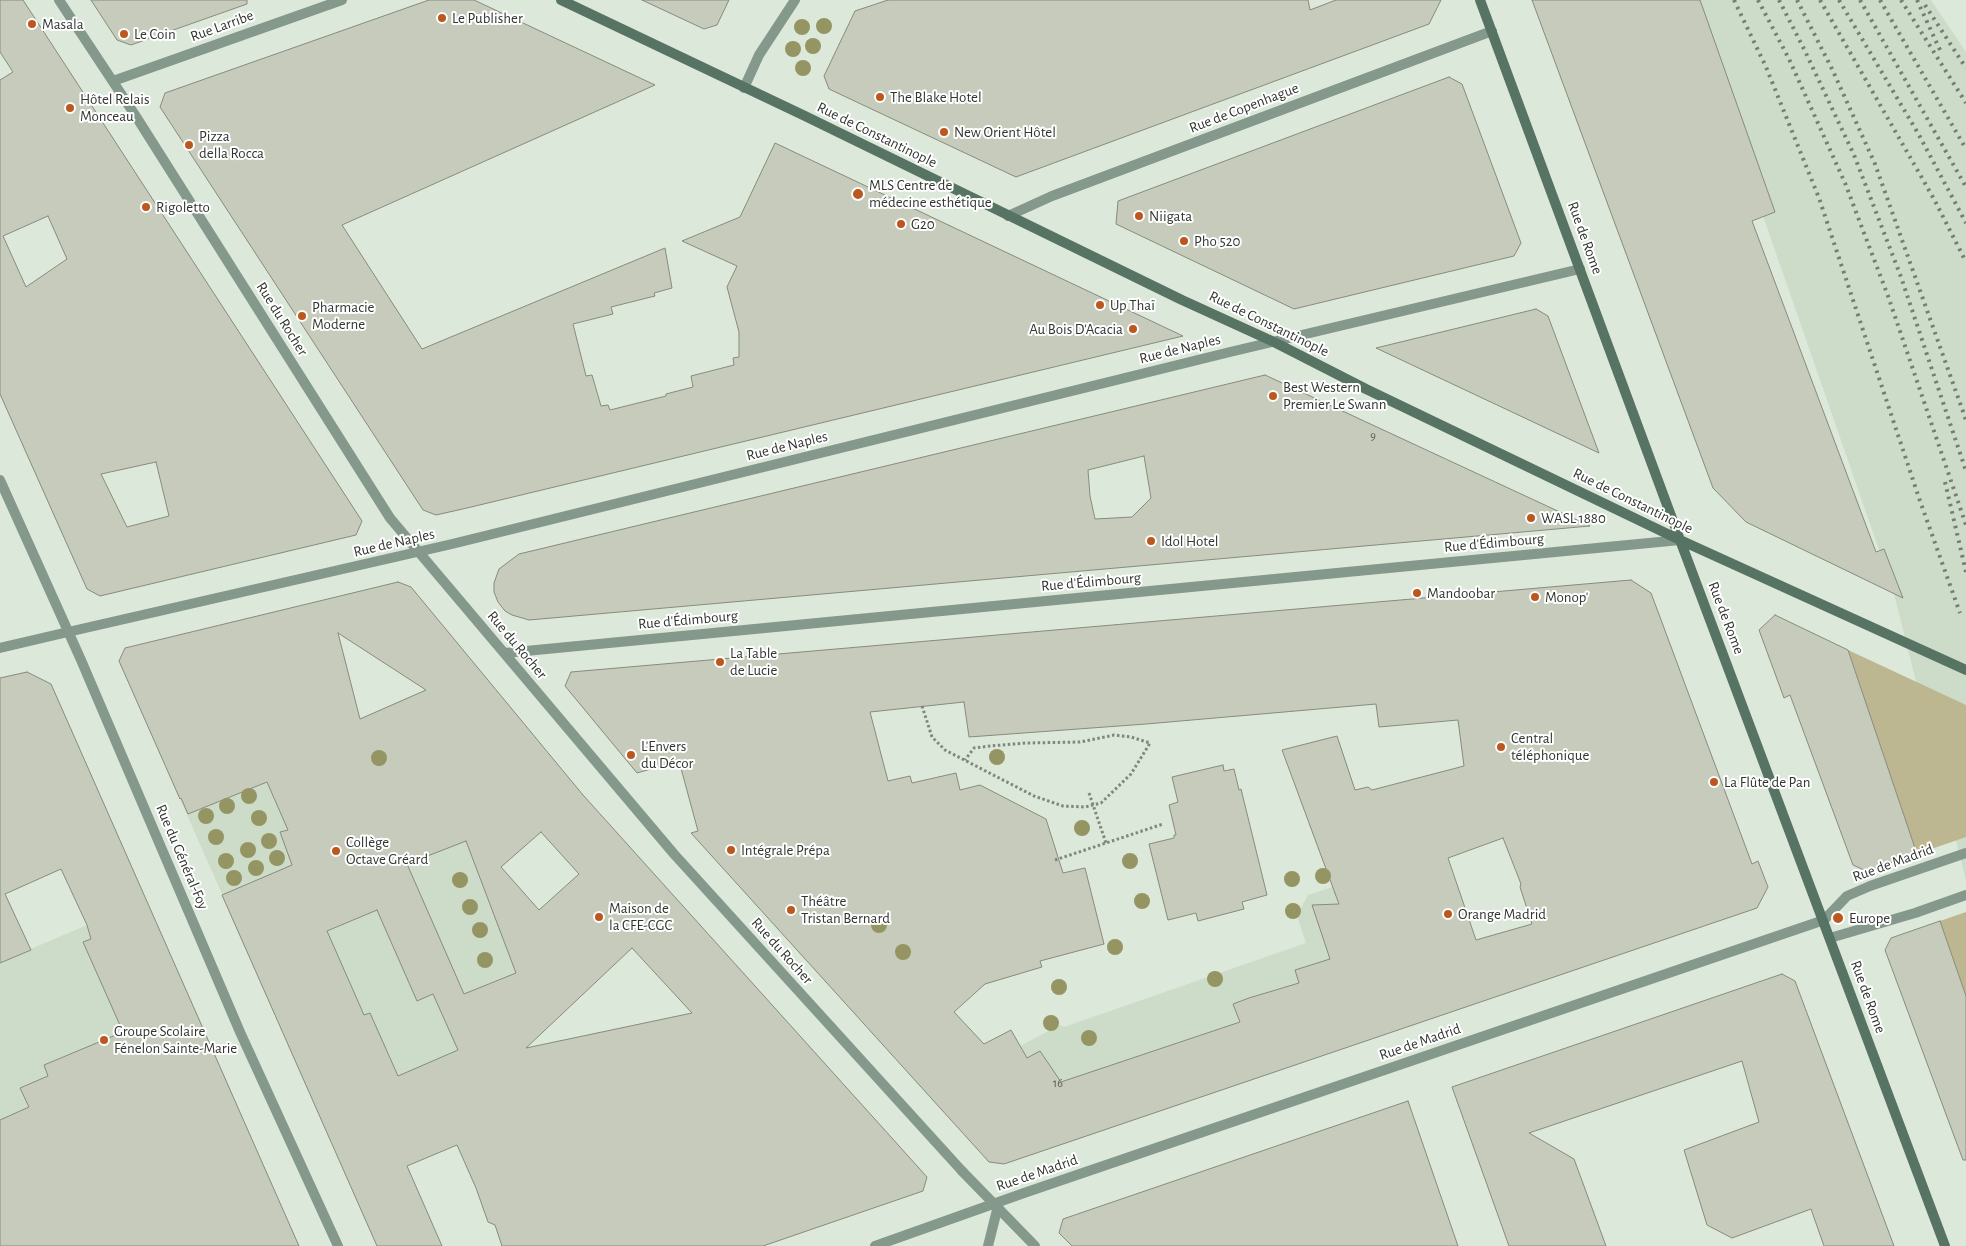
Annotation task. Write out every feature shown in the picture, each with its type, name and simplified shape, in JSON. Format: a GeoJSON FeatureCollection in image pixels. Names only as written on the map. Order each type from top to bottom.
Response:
{"type":"FeatureCollection","features":[{"type":"Feature","properties":{"kind":"main road","name":"Rue de Constantinople"},"geometry":{"type":"LineString","coordinates":[[561,0],[1182,300],[1274,342],[1680,540],[1966,670]]}},
{"type":"Feature","properties":{"kind":"main road","name":"Rue de Rome"},"geometry":{"type":"LineString","coordinates":[[1480,0],[1945,1246]]}},
{"type":"Feature","properties":{"kind":"street","name":"Rue du Rocher"},"geometry":{"type":"LineString","coordinates":[[59,0],[113,81],[390,518],[674,854],[962,1171],[1035,1246]]}},
{"type":"Feature","properties":{"kind":"street","name":"Rue Larribe"},"geometry":{"type":"LineString","coordinates":[[113,81],[342,0]]}},
{"type":"Feature","properties":{"kind":"street"},"geometry":{"type":"LineString","coordinates":[[744,88],[759,55],[795,0]]}},
{"type":"Feature","properties":{"kind":"street","name":"Rue de Copenhague"},"geometry":{"type":"LineString","coordinates":[[1008,216],[1052,196],[1492,31]]}},
{"type":"Feature","properties":{"kind":"street","name":"Rue de Naples"},"geometry":{"type":"LineString","coordinates":[[0,648],[420,552],[1580,268]]}},
{"type":"Feature","properties":{"kind":"street","name":"Rue du Général-Foy"},"geometry":{"type":"LineString","coordinates":[[0,480],[68,632],[240,1032],[338,1246]]}},
{"type":"Feature","properties":{"kind":"street","name":"Rue d'Édimbourg"},"geometry":{"type":"LineString","coordinates":[[504,654],[1680,540]]}},
{"type":"Feature","properties":{"kind":"street","name":"Rue de Madrid"},"geometry":{"type":"LineString","coordinates":[[875,1246],[1824,920],[1847,896],[1870,886],[1966,853]]}},
{"type":"Feature","properties":{"kind":"street"},"geometry":{"type":"LineString","coordinates":[[1830,938],[1915,913],[1966,895]]}},
{"type":"Feature","properties":{"kind":"street"},"geometry":{"type":"LineString","coordinates":[[988,1246],[999,1202]]}},
{"type":"Feature","properties":{"kind":"path"},"geometry":{"type":"LineString","coordinates":[[922,706],[932,737],[945,750],[1034,796],[1063,806],[1080,808],[1101,803],[1131,774],[1150,743],[1131,736],[1114,735],[1080,742],[990,746],[974,748],[965,760]]}},
{"type":"Feature","properties":{"kind":"path"},"geometry":{"type":"LineString","coordinates":[[1089,793],[1106,843]]}},
{"type":"Feature","properties":{"kind":"path"},"geometry":{"type":"LineString","coordinates":[[1055,860],[1163,824]]}},
{"type":"Feature","properties":{"kind":"shaded area"},"geometry":{"type":"Polygon","coordinates":[[[1688,0],[1931,0],[1966,52],[1966,880],[1893,590],[1688,0]]]}},
{"type":"Feature","properties":{"kind":"shaded area"},"geometry":{"type":"Polygon","coordinates":[[[1848,650],[1966,705],[1966,837],[1917,854],[1848,650]]]}},
{"type":"Feature","properties":{"kind":"shaded area","name":"Collège Octave Gréard"},"geometry":{"type":"Polygon","coordinates":[[[411,696],[516,973],[496,1069],[332,1144],[290,1049],[364,1015],[315,905],[242,939],[180,799],[411,696]]]}},
{"type":"Feature","properties":{"kind":"shaded area"},"geometry":{"type":"Polygon","coordinates":[[[1335,886],[1385,1034],[1070,1142],[1020,1046],[1060,1025],[1064,1027],[1306,943],[1297,916],[1308,895],[1335,886]]]}},
{"type":"Feature","properties":{"kind":"shaded area","name":"Groupe Scolaire Fénelon Sainte-Marie"},"geometry":{"type":"Polygon","coordinates":[[[146,900],[231,1091],[86,1156],[0,1203],[0,962],[146,900]]]}},
{"type":"Feature","properties":{"kind":"shaded area"},"geometry":{"type":"Polygon","coordinates":[[[1966,912],[1966,996],[1940,921],[1966,912]]]}},
{"type":"Feature","properties":{"kind":"building"},"geometry":{"type":"Polygon","coordinates":[[[0,0],[23,0],[362,521],[356,535],[100,596],[87,589],[0,394],[0,80],[13,72],[0,52],[0,0]],[[48,216],[3,236],[26,287],[67,259],[48,216]],[[156,462],[101,474],[127,527],[169,516],[156,462]]]}},
{"type":"Feature","properties":{"kind":"building"},"geometry":{"type":"Polygon","coordinates":[[[91,0],[247,0],[247,4],[131,45],[117,40],[91,0]]]}},
{"type":"Feature","properties":{"kind":"building"},"geometry":{"type":"Polygon","coordinates":[[[429,0],[474,0],[655,85],[342,225],[422,349],[665,248],[672,288],[654,293],[655,296],[611,307],[613,314],[573,324],[586,376],[592,375],[601,406],[608,405],[610,410],[666,396],[666,394],[693,387],[691,376],[734,365],[733,358],[739,357],[739,332],[727,287],[737,266],[682,241],[740,217],[775,143],[1183,336],[467,508],[436,515],[423,510],[160,107],[165,93],[429,0]]]}},
{"type":"Feature","properties":{"kind":"building"},"geometry":{"type":"Polygon","coordinates":[[[642,0],[729,0],[717,25],[704,29],[642,0]]]}},
{"type":"Feature","properties":{"kind":"building"},"geometry":{"type":"Polygon","coordinates":[[[888,0],[1308,0],[1310,10],[1336,0],[1441,0],[1429,24],[1016,177],[829,89],[824,76],[855,11],[888,0]]]}},
{"type":"Feature","properties":{"kind":"building"},"geometry":{"type":"Polygon","coordinates":[[[1532,0],[1700,0],[1775,212],[1752,221],[1876,552],[1884,549],[1903,598],[1746,522],[1713,488],[1532,0]]]}},
{"type":"Feature","properties":{"kind":"building"},"geometry":{"type":"Polygon","coordinates":[[[1449,77],[1462,84],[1521,243],[1514,256],[1294,309],[1116,224],[1118,201],[1449,77]]]}},
{"type":"Feature","properties":{"kind":"building"},"geometry":{"type":"Polygon","coordinates":[[[1536,309],[1548,316],[1599,453],[1376,348],[1536,309]]]}},
{"type":"Feature","properties":{"kind":"building"},"geometry":{"type":"Polygon","coordinates":[[[1265,375],[1590,526],[529,620],[505,611],[498,602],[494,592],[494,583],[499,569],[519,554],[1265,375]],[[1144,456],[1088,470],[1090,496],[1095,519],[1132,517],[1151,498],[1144,456]]]}},
{"type":"Feature","properties":{"kind":"building"},"geometry":{"type":"Polygon","coordinates":[[[1631,580],[1651,593],[1752,864],[1758,861],[1768,887],[1757,908],[1004,1164],[989,1162],[691,833],[698,831],[679,761],[637,773],[565,686],[571,672],[1631,580]],[[964,702],[870,712],[888,781],[910,776],[912,783],[956,773],[960,790],[980,785],[1046,819],[1063,873],[1085,868],[1104,944],[1040,961],[1042,967],[985,984],[954,1012],[984,1044],[1011,1030],[1027,1058],[1040,1051],[1061,1082],[1240,1022],[1233,1004],[1299,983],[1295,970],[1330,959],[1312,905],[1339,904],[1282,750],[1337,736],[1355,790],[1368,787],[1372,790],[1464,766],[1458,720],[1379,727],[1376,704],[969,737],[964,702]],[[1503,838],[1448,858],[1476,940],[1532,924],[1520,887],[1521,884],[1503,838]]]}},
{"type":"Feature","properties":{"kind":"building"},"geometry":{"type":"Polygon","coordinates":[[[398,582],[411,587],[583,795],[927,1177],[923,1191],[763,1246],[502,1246],[495,1225],[488,1222],[476,1188],[457,1145],[407,1166],[442,1246],[377,1246],[222,895],[292,865],[280,832],[288,830],[267,782],[188,814],[119,661],[125,648],[398,582]],[[338,633],[360,719],[426,690],[338,633]],[[541,832],[501,867],[539,910],[579,874],[541,832]],[[466,841],[407,864],[464,994],[516,973],[466,841]],[[377,910],[327,931],[364,1015],[370,1013],[398,1076],[458,1050],[433,994],[417,1001],[377,910]],[[632,948],[526,1048],[692,1013],[632,948]]]}},
{"type":"Feature","properties":{"kind":"building"},"geometry":{"type":"Polygon","coordinates":[[[1775,615],[1848,650],[1917,854],[1866,871],[1853,865],[1790,695],[1784,698],[1759,630],[1775,615]]]}},
{"type":"Feature","properties":{"kind":"building"},"geometry":{"type":"Polygon","coordinates":[[[27,672],[51,684],[299,1246],[0,1246],[0,1120],[29,1107],[20,1088],[48,1076],[44,1065],[123,1032],[83,942],[91,939],[87,925],[61,869],[5,894],[31,950],[0,963],[0,678],[27,672]]]}},
{"type":"Feature","properties":{"kind":"building"},"geometry":{"type":"Polygon","coordinates":[[[1223,765],[1224,771],[1234,769],[1239,790],[1241,789],[1267,895],[1242,902],[1244,909],[1198,921],[1196,913],[1168,920],[1149,844],[1174,838],[1174,835],[1176,835],[1169,805],[1178,802],[1172,777],[1223,765]]]}},
{"type":"Feature","properties":{"kind":"building"},"geometry":{"type":"Polygon","coordinates":[[[1940,921],[1966,996],[1966,1160],[1963,1160],[1885,950],[1891,938],[1940,921]]]}},
{"type":"Feature","properties":{"kind":"building"},"geometry":{"type":"Polygon","coordinates":[[[1782,974],[1795,981],[1894,1246],[1824,1246],[1811,1209],[1732,1238],[1707,1225],[1684,1150],[1759,1122],[1742,1061],[1529,1133],[1574,1159],[1606,1246],[1509,1246],[1452,1087],[1782,974]]]}},
{"type":"Feature","properties":{"kind":"building"},"geometry":{"type":"Polygon","coordinates":[[[1408,1101],[1458,1246],[1072,1246],[1059,1233],[1063,1219],[1408,1101]]]}},
{"type":"Feature","properties":{"kind":"railway"},"geometry":{"type":"LineString","coordinates":[[1734,0],[1766,67],[1819,198],[1920,501],[1960,613]]}},
{"type":"Feature","properties":{"kind":"railway"},"geometry":{"type":"LineString","coordinates":[[1758,0],[1789,59],[1845,183],[1888,296],[1966,525]]}},
{"type":"Feature","properties":{"kind":"railway"},"geometry":{"type":"LineString","coordinates":[[1779,0],[1854,155],[1901,277],[1966,471]]}},
{"type":"Feature","properties":{"kind":"railway"},"geometry":{"type":"LineString","coordinates":[[1797,0],[1832,69],[1875,164],[1966,420]]}},
{"type":"Feature","properties":{"kind":"railway"},"geometry":{"type":"LineString","coordinates":[[1820,0],[1934,199],[1966,262]]}},
{"type":"Feature","properties":{"kind":"railway"},"geometry":{"type":"LineString","coordinates":[[1839,0],[1919,135],[1966,223]]}},
{"type":"Feature","properties":{"kind":"railway"},"geometry":{"type":"LineString","coordinates":[[1860,0],[1966,187]]}},
{"type":"Feature","properties":{"kind":"railway"},"geometry":{"type":"LineString","coordinates":[[1880,0],[1966,149]]}},
{"type":"Feature","properties":{"kind":"railway"},"geometry":{"type":"LineString","coordinates":[[1901,0],[1966,103]]}},
{"type":"Feature","properties":{"kind":"railway"},"geometry":{"type":"LineString","coordinates":[[1917,0],[1940,50]]}},
{"type":"Feature","properties":{"kind":"railway"},"geometry":{"type":"LineString","coordinates":[[1925,5],[1966,68]]}},
{"type":"Feature","properties":{"kind":"railway"},"geometry":{"type":"LineString","coordinates":[[1945,482],[1966,572]]}},
{"type":"Feature","properties":{"kind":"place","name":"Le Publisher"},"geometry":{"type":"Point","coordinates":[442,18]}},
{"type":"Feature","properties":{"kind":"place","name":"Masala"},"geometry":{"type":"Point","coordinates":[32,24]}},
{"type":"Feature","properties":{"kind":"place","name":"Le Coin"},"geometry":{"type":"Point","coordinates":[124,34]}},
{"type":"Feature","properties":{"kind":"place","name":"The Blake Hotel"},"geometry":{"type":"Point","coordinates":[880,97]}},
{"type":"Feature","properties":{"kind":"place","name":"Hôtel Relais Monceau"},"geometry":{"type":"Point","coordinates":[70,108]}},
{"type":"Feature","properties":{"kind":"place","name":"New Orient Hôtel"},"geometry":{"type":"Point","coordinates":[944,132]}},
{"type":"Feature","properties":{"kind":"place","name":"Pizza della Rocca"},"geometry":{"type":"Point","coordinates":[189,145]}},
{"type":"Feature","properties":{"kind":"place","name":"MLS Centre de médecine esthétique"},"geometry":{"type":"Point","coordinates":[858,194]}},
{"type":"Feature","properties":{"kind":"place","name":"Rigoletto"},"geometry":{"type":"Point","coordinates":[146,207]}},
{"type":"Feature","properties":{"kind":"place","name":"Niigata"},"geometry":{"type":"Point","coordinates":[1139,216]}},
{"type":"Feature","properties":{"kind":"place","name":"G20"},"geometry":{"type":"Point","coordinates":[901,224]}},
{"type":"Feature","properties":{"kind":"place","name":"Pho 520"},"geometry":{"type":"Point","coordinates":[1184,241]}},
{"type":"Feature","properties":{"kind":"place","name":"Up Thaï"},"geometry":{"type":"Point","coordinates":[1100,305]}},
{"type":"Feature","properties":{"kind":"place","name":"Pharmacie Moderne"},"geometry":{"type":"Point","coordinates":[302,316]}},
{"type":"Feature","properties":{"kind":"place","name":"Au Bois D'Acacia"},"geometry":{"type":"Point","coordinates":[1133,329]}},
{"type":"Feature","properties":{"kind":"place","name":"Best Western Premier Le Swann"},"geometry":{"type":"Point","coordinates":[1273,396]}},
{"type":"Feature","properties":{"kind":"place","name":"WASL 1880"},"geometry":{"type":"Point","coordinates":[1531,518]}},
{"type":"Feature","properties":{"kind":"place","name":"Idol Hotel"},"geometry":{"type":"Point","coordinates":[1151,541]}},
{"type":"Feature","properties":{"kind":"place","name":"Mandoobar"},"geometry":{"type":"Point","coordinates":[1417,593]}},
{"type":"Feature","properties":{"kind":"place","name":"Monop'"},"geometry":{"type":"Point","coordinates":[1535,597]}},
{"type":"Feature","properties":{"kind":"place","name":"La Table de Lucie"},"geometry":{"type":"Point","coordinates":[720,662]}},
{"type":"Feature","properties":{"kind":"place","name":"Central téléphonique"},"geometry":{"type":"Point","coordinates":[1501,747]}},
{"type":"Feature","properties":{"kind":"place","name":"L'Envers du Décor"},"geometry":{"type":"Point","coordinates":[631,755]}},
{"type":"Feature","properties":{"kind":"place","name":"La Flûte de Pan"},"geometry":{"type":"Point","coordinates":[1714,782]}},
{"type":"Feature","properties":{"kind":"place","name":"Intégrale Prépa"},"geometry":{"type":"Point","coordinates":[731,850]}},
{"type":"Feature","properties":{"kind":"place","name":"Collège Octave Gréard"},"geometry":{"type":"Point","coordinates":[336,851]}},
{"type":"Feature","properties":{"kind":"place","name":"Théâtre Tristan Bernard"},"geometry":{"type":"Point","coordinates":[791,910]}},
{"type":"Feature","properties":{"kind":"place","name":"Orange Madrid"},"geometry":{"type":"Point","coordinates":[1448,914]}},
{"type":"Feature","properties":{"kind":"place","name":"Maison de la CFE-CGC"},"geometry":{"type":"Point","coordinates":[599,917]}},
{"type":"Feature","properties":{"kind":"place","name":"Europe"},"geometry":{"type":"Point","coordinates":[1838,918]}},
{"type":"Feature","properties":{"kind":"place","name":"Groupe Scolaire Fénelon Sainte-Marie"},"geometry":{"type":"Point","coordinates":[104,1040]}}]}
